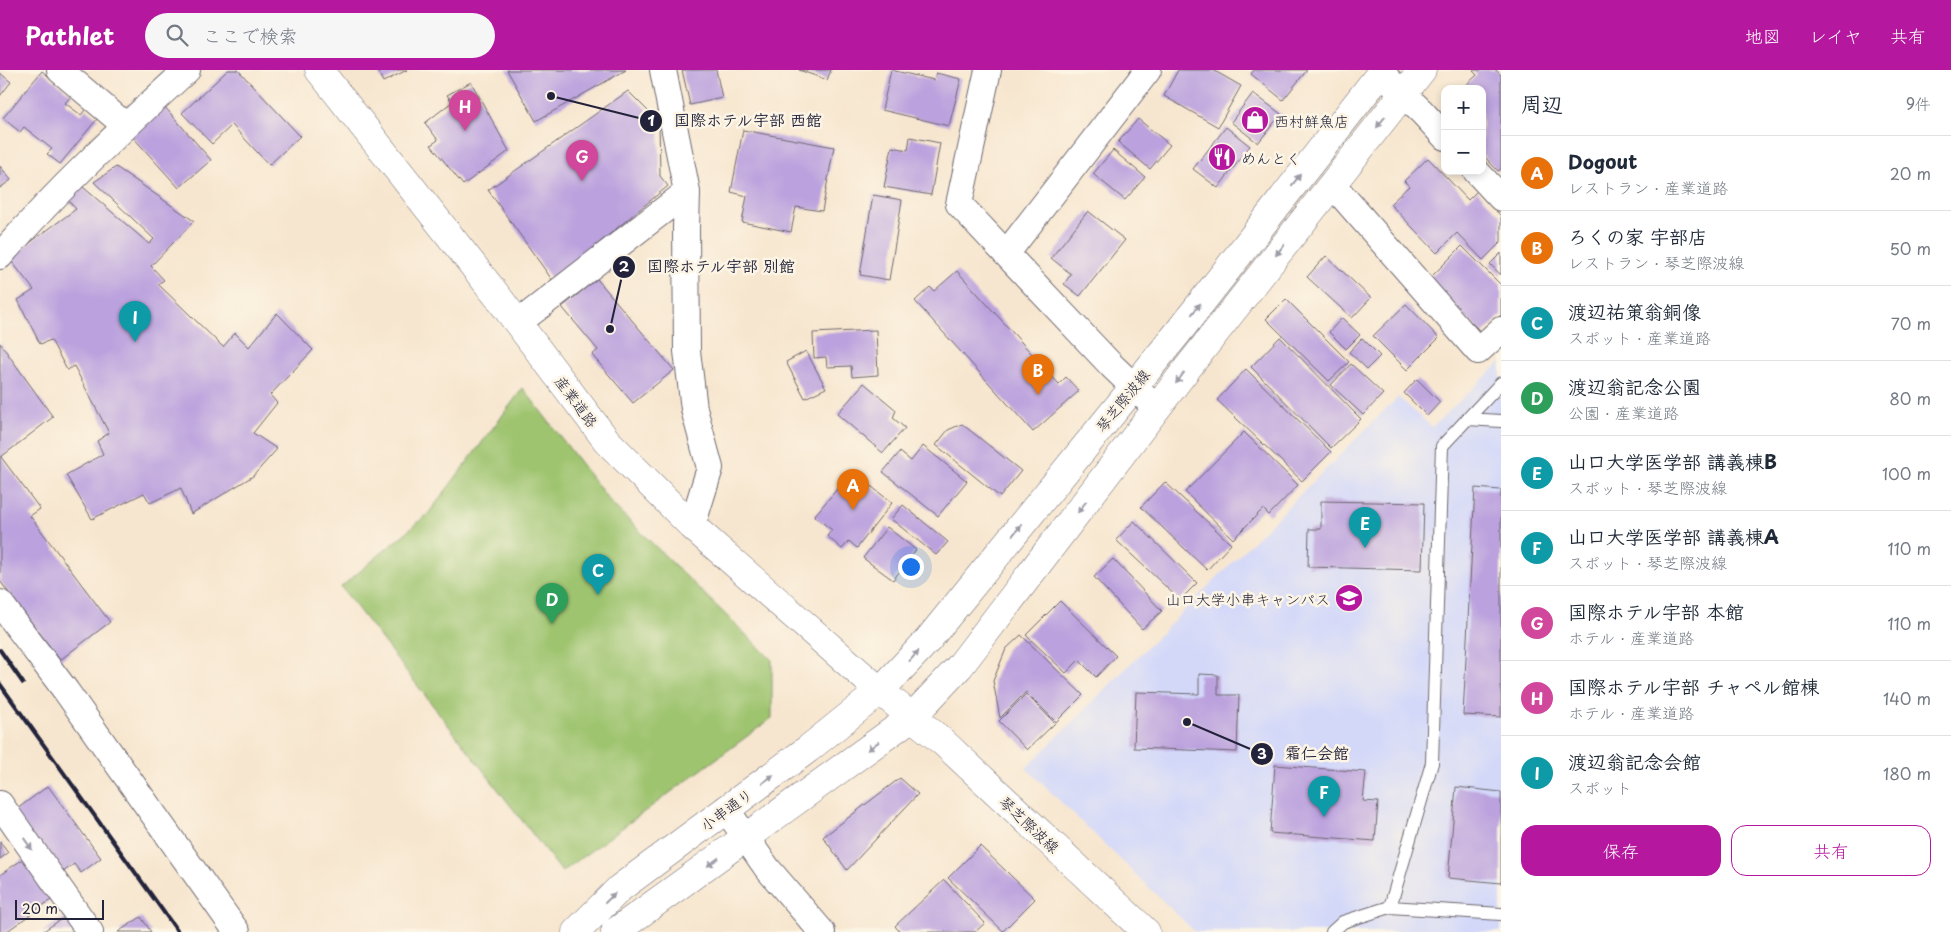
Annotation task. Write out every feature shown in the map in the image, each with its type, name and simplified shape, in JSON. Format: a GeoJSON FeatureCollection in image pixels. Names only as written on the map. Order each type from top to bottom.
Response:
{"type":"FeatureCollection","features":[{"type":"Feature","properties":{"kind":"main road","name":"産業道路"},"geometry":{"type":"LineString","coordinates":[[319,70],[518,323],[607,441],[692,526],[880,690]]}},
{"type":"Feature","properties":{"kind":"main road","name":"琴芝際波線"},"geometry":{"type":"LineString","coordinates":[[912,717],[960,666],[1156,408],[1422,70]]}},
{"type":"Feature","properties":{"kind":"main road","name":"琴芝際波線"},"geometry":{"type":"LineString","coordinates":[[1146,932],[943,742],[880,690],[928,640],[1176,335],[1382,72]]}},
{"type":"Feature","properties":{"kind":"main road","name":"小串通り"},"geometry":{"type":"LineString","coordinates":[[576,932],[620,888],[808,749],[880,690]]}},
{"type":"Feature","properties":{"kind":"main road"},"geometry":{"type":"LineString","coordinates":[[615,932],[912,717]]}},
{"type":"Feature","properties":{"kind":"street"},"geometry":{"type":"LineString","coordinates":[[60,70],[126,126]]}},
{"type":"Feature","properties":{"kind":"street"},"geometry":{"type":"LineString","coordinates":[[0,256],[20,233],[126,126],[186,70]]}},
{"type":"Feature","properties":{"kind":"street"},"geometry":{"type":"LineString","coordinates":[[663,70],[688,192],[686,229],[687,350],[694,409],[710,468],[692,526]]}},
{"type":"Feature","properties":{"kind":"street"},"geometry":{"type":"LineString","coordinates":[[988,70],[959,204],[1133,387],[1156,408]]}},
{"type":"Feature","properties":{"kind":"street"},"geometry":{"type":"LineString","coordinates":[[1006,254],[1148,70]]}},
{"type":"Feature","properties":{"kind":"street"},"geometry":{"type":"LineString","coordinates":[[1382,72],[1441,133]]}},
{"type":"Feature","properties":{"kind":"street"},"geometry":{"type":"LineString","coordinates":[[1480,175],[1501,198]]}},
{"type":"Feature","properties":{"kind":"street"},"geometry":{"type":"LineString","coordinates":[[1332,184],[1478,351],[1501,330]]}},
{"type":"Feature","properties":{"kind":"street"},"geometry":{"type":"LineString","coordinates":[[518,323],[688,192]]}},
{"type":"Feature","properties":{"kind":"street"},"geometry":{"type":"LineString","coordinates":[[0,603],[66,691],[237,932]]}},
{"type":"Feature","properties":{"kind":"street"},"geometry":{"type":"LineString","coordinates":[[0,804],[90,932]]}},
{"type":"Feature","properties":{"kind":"street"},"geometry":{"type":"LineString","coordinates":[[726,810],[767,868],[822,932]]}},
{"type":"Feature","properties":{"kind":"lane"},"geometry":{"type":"LineString","coordinates":[[1390,907],[1432,764],[1442,446],[1501,383]]}},
{"type":"Feature","properties":{"kind":"lane"},"geometry":{"type":"LineString","coordinates":[[1467,419],[1501,421]]}},
{"type":"Feature","properties":{"kind":"lane"},"geometry":{"type":"LineString","coordinates":[[1332,932],[1344,922],[1390,907],[1501,914]]}},
{"type":"Feature","properties":{"kind":"shaded area","name":"山口大学小串キャンパス"},"geometry":{"type":"Polygon","coordinates":[[[1501,362],[1501,932],[1195,932],[1026,768],[1398,397],[1432,427],[1501,362]]]}},
{"type":"Feature","properties":{"kind":"green space"},"geometry":{"type":"Polygon","coordinates":[[[523,388],[612,504],[772,660],[772,718],[562,872],[341,587],[428,514],[523,388]]]}},
{"type":"Feature","properties":{"kind":"building"},"geometry":{"type":"Polygon","coordinates":[[[228,70],[238,70],[300,136],[269,165],[232,125],[212,144],[182,113],[228,70]]]}},
{"type":"Feature","properties":{"kind":"building"},"geometry":{"type":"Polygon","coordinates":[[[377,70],[407,70],[383,82],[377,70]]]}},
{"type":"Feature","properties":{"kind":"building"},"geometry":{"type":"Polygon","coordinates":[[[507,70],[626,70],[536,121],[507,70]]]}},
{"type":"Feature","properties":{"kind":"building"},"geometry":{"type":"Polygon","coordinates":[[[682,70],[716,70],[722,98],[690,105],[682,70]]]}},
{"type":"Feature","properties":{"kind":"building"},"geometry":{"type":"Polygon","coordinates":[[[799,70],[831,70],[827,80],[799,70]]]}},
{"type":"Feature","properties":{"kind":"building"},"geometry":{"type":"Polygon","coordinates":[[[891,70],[934,80],[936,73],[961,79],[949,126],[882,110],[891,70]]]}},
{"type":"Feature","properties":{"kind":"building"},"geometry":{"type":"Polygon","coordinates":[[[1178,70],[1213,70],[1241,86],[1218,127],[1164,96],[1178,70]]]}},
{"type":"Feature","properties":{"kind":"building"},"geometry":{"type":"Polygon","coordinates":[[[1254,70],[1307,70],[1283,100],[1251,74],[1254,70]]]}},
{"type":"Feature","properties":{"kind":"building"},"geometry":{"type":"Polygon","coordinates":[[[1496,70],[1501,75],[1501,169],[1498,171],[1486,158],[1486,85],[1466,85],[1477,75],[1473,71],[1496,70]]]}},
{"type":"Feature","properties":{"kind":"building"},"geometry":{"type":"Polygon","coordinates":[[[42,71],[72,95],[65,103],[81,115],[86,109],[98,118],[60,164],[47,154],[52,149],[24,127],[20,132],[3,118],[42,71]]]}},
{"type":"Feature","properties":{"kind":"building"},"geometry":{"type":"Polygon","coordinates":[[[0,73],[11,82],[0,96],[0,73]]]}},
{"type":"Feature","properties":{"kind":"building"},"geometry":{"type":"Polygon","coordinates":[[[471,82],[509,151],[463,185],[431,145],[438,140],[425,123],[452,102],[447,95],[471,82]]]}},
{"type":"Feature","properties":{"kind":"building"},"geometry":{"type":"Polygon","coordinates":[[[628,91],[659,122],[660,176],[668,186],[553,281],[488,190],[628,91]]]}},
{"type":"Feature","properties":{"kind":"building"},"geometry":{"type":"Polygon","coordinates":[[[1253,93],[1281,114],[1258,143],[1231,122],[1253,93]]]}},
{"type":"Feature","properties":{"kind":"building"},"geometry":{"type":"Polygon","coordinates":[[[164,106],[211,160],[179,188],[131,135],[164,106]]]}},
{"type":"Feature","properties":{"kind":"building"},"geometry":{"type":"Polygon","coordinates":[[[1138,119],[1170,145],[1150,169],[1118,142],[1138,119]]]}},
{"type":"Feature","properties":{"kind":"building"},"geometry":{"type":"Polygon","coordinates":[[[1226,127],[1250,146],[1218,188],[1193,169],[1226,127]]]}},
{"type":"Feature","properties":{"kind":"building"},"geometry":{"type":"Polygon","coordinates":[[[743,130],[834,147],[822,211],[796,207],[791,232],[742,222],[747,196],[731,192],[743,130]]]}},
{"type":"Feature","properties":{"kind":"building"},"geometry":{"type":"Polygon","coordinates":[[[910,137],[940,143],[931,195],[884,187],[892,147],[908,150],[910,137]]]}},
{"type":"Feature","properties":{"kind":"building"},"geometry":{"type":"Polygon","coordinates":[[[1113,150],[1145,177],[1125,200],[1093,174],[1113,150]]]}},
{"type":"Feature","properties":{"kind":"building"},"geometry":{"type":"Polygon","coordinates":[[[1428,158],[1441,172],[1441,175],[1444,175],[1468,200],[1477,191],[1501,216],[1501,242],[1483,260],[1457,233],[1437,253],[1390,204],[1409,186],[1404,181],[1428,158]]]}},
{"type":"Feature","properties":{"kind":"building"},"geometry":{"type":"Polygon","coordinates":[[[0,166],[11,180],[0,188],[0,166]]]}},
{"type":"Feature","properties":{"kind":"building"},"geometry":{"type":"Polygon","coordinates":[[[116,167],[194,221],[151,266],[164,280],[158,284],[223,347],[235,333],[249,347],[277,313],[313,350],[270,395],[277,403],[253,433],[277,449],[253,476],[191,514],[181,488],[150,503],[144,493],[92,519],[66,475],[103,454],[97,441],[109,433],[74,366],[67,370],[51,340],[40,344],[18,300],[34,290],[9,258],[76,209],[66,198],[83,187],[149,244],[154,239],[94,182],[116,167]]]}},
{"type":"Feature","properties":{"kind":"building"},"geometry":{"type":"Polygon","coordinates":[[[873,195],[902,200],[889,280],[860,275],[873,195]]]}},
{"type":"Feature","properties":{"kind":"building"},"geometry":{"type":"Polygon","coordinates":[[[1088,211],[1125,240],[1080,296],[1064,284],[1071,274],[1051,258],[1088,211]]]}},
{"type":"Feature","properties":{"kind":"building"},"geometry":{"type":"Polygon","coordinates":[[[1462,246],[1501,285],[1501,315],[1483,334],[1428,280],[1462,246]]]}},
{"type":"Feature","properties":{"kind":"building"},"geometry":{"type":"Polygon","coordinates":[[[1501,253],[1501,275],[1490,264],[1501,253]]]}},
{"type":"Feature","properties":{"kind":"building"},"geometry":{"type":"Polygon","coordinates":[[[1326,256],[1371,298],[1352,318],[1307,277],[1326,256]]]}},
{"type":"Feature","properties":{"kind":"building"},"geometry":{"type":"Polygon","coordinates":[[[957,271],[1059,384],[1066,377],[1079,391],[1033,432],[915,301],[930,287],[934,291],[957,271]]]}},
{"type":"Feature","properties":{"kind":"building"},"geometry":{"type":"Polygon","coordinates":[[[597,279],[674,370],[633,403],[592,355],[598,350],[562,307],[597,279]]]}},
{"type":"Feature","properties":{"kind":"building"},"geometry":{"type":"Polygon","coordinates":[[[1286,299],[1349,362],[1329,381],[1266,319],[1286,299]]]}},
{"type":"Feature","properties":{"kind":"building"},"geometry":{"type":"Polygon","coordinates":[[[1406,304],[1439,338],[1407,370],[1373,336],[1406,304]]]}},
{"type":"Feature","properties":{"kind":"building"},"geometry":{"type":"Polygon","coordinates":[[[1342,318],[1360,335],[1346,349],[1329,332],[1342,318]]]}},
{"type":"Feature","properties":{"kind":"building"},"geometry":{"type":"Polygon","coordinates":[[[876,330],[878,375],[852,377],[851,366],[827,367],[826,357],[814,358],[813,333],[876,330]]]}},
{"type":"Feature","properties":{"kind":"building"},"geometry":{"type":"Polygon","coordinates":[[[1280,337],[1361,419],[1331,448],[1251,367],[1280,337]]]}},
{"type":"Feature","properties":{"kind":"building"},"geometry":{"type":"Polygon","coordinates":[[[1362,338],[1380,356],[1367,369],[1349,352],[1362,338]]]}},
{"type":"Feature","properties":{"kind":"building"},"geometry":{"type":"Polygon","coordinates":[[[0,343],[53,417],[1,457],[40,509],[30,516],[110,622],[60,660],[0,581],[0,343]]]}},
{"type":"Feature","properties":{"kind":"building"},"geometry":{"type":"Polygon","coordinates":[[[806,351],[826,388],[805,398],[786,362],[806,351]]]}},
{"type":"Feature","properties":{"kind":"building"},"geometry":{"type":"Polygon","coordinates":[[[1351,364],[1383,394],[1363,415],[1331,385],[1351,364]]]}},
{"type":"Feature","properties":{"kind":"building"},"geometry":{"type":"Polygon","coordinates":[[[1246,369],[1331,452],[1302,481],[1217,400],[1246,369]]]}},
{"type":"Feature","properties":{"kind":"building"},"geometry":{"type":"Polygon","coordinates":[[[1417,379],[1440,402],[1427,416],[1404,393],[1417,379]]]}},
{"type":"Feature","properties":{"kind":"building"},"geometry":{"type":"Polygon","coordinates":[[[864,383],[896,410],[893,418],[905,428],[883,453],[837,414],[864,383]]]}},
{"type":"Feature","properties":{"kind":"building"},"geometry":{"type":"Polygon","coordinates":[[[962,424],[1021,471],[1000,497],[936,445],[948,430],[962,424]]]}},
{"type":"Feature","properties":{"kind":"building"},"geometry":{"type":"Polygon","coordinates":[[[1244,432],[1298,485],[1269,515],[1263,509],[1233,539],[1185,492],[1244,432]]]}},
{"type":"Feature","properties":{"kind":"building"},"geometry":{"type":"Polygon","coordinates":[[[923,446],[967,481],[938,516],[883,472],[900,452],[911,461],[923,446]]]}},
{"type":"Feature","properties":{"kind":"building"},"geometry":{"type":"Polygon","coordinates":[[[861,478],[892,503],[857,548],[849,541],[842,549],[827,536],[832,530],[814,516],[838,488],[861,478]]]}},
{"type":"Feature","properties":{"kind":"building"},"geometry":{"type":"Polygon","coordinates":[[[1165,482],[1231,544],[1207,570],[1141,507],[1165,482]]]}},
{"type":"Feature","properties":{"kind":"building"},"geometry":{"type":"Polygon","coordinates":[[[1475,488],[1501,490],[1501,717],[1463,715],[1475,488]]]}},
{"type":"Feature","properties":{"kind":"building"},"geometry":{"type":"Polygon","coordinates":[[[1321,501],[1424,503],[1422,570],[1308,567],[1309,529],[1321,529],[1321,501]]]}},
{"type":"Feature","properties":{"kind":"building"},"geometry":{"type":"Polygon","coordinates":[[[903,505],[948,542],[936,555],[891,519],[903,505]]]}},
{"type":"Feature","properties":{"kind":"building"},"geometry":{"type":"Polygon","coordinates":[[[1134,521],[1197,583],[1180,600],[1116,540],[1134,521]]]}},
{"type":"Feature","properties":{"kind":"building"},"geometry":{"type":"Polygon","coordinates":[[[887,527],[916,550],[893,580],[863,558],[887,527]]]}},
{"type":"Feature","properties":{"kind":"building"},"geometry":{"type":"Polygon","coordinates":[[[1113,559],[1162,611],[1142,629],[1094,577],[1113,559]]]}},
{"type":"Feature","properties":{"kind":"building"},"geometry":{"type":"Polygon","coordinates":[[[1060,601],[1116,656],[1096,677],[1079,660],[1066,673],[1026,635],[1060,601]]]}},
{"type":"Feature","properties":{"kind":"building"},"geometry":{"type":"Polygon","coordinates":[[[1021,635],[1083,695],[1056,722],[1026,692],[1000,718],[993,681],[1006,649],[1021,635]]]}},
{"type":"Feature","properties":{"kind":"building"},"geometry":{"type":"Polygon","coordinates":[[[1199,674],[1218,675],[1218,695],[1239,695],[1237,752],[1134,748],[1136,692],[1199,694],[1199,674]]]}},
{"type":"Feature","properties":{"kind":"building"},"geometry":{"type":"Polygon","coordinates":[[[1026,694],[1055,723],[1027,750],[999,721],[1026,694]]]}},
{"type":"Feature","properties":{"kind":"building"},"geometry":{"type":"Polygon","coordinates":[[[1275,765],[1366,772],[1363,801],[1378,802],[1375,841],[1270,833],[1275,765]]]}},
{"type":"Feature","properties":{"kind":"building"},"geometry":{"type":"Polygon","coordinates":[[[900,778],[918,794],[847,870],[823,837],[900,778]]]}},
{"type":"Feature","properties":{"kind":"building"},"geometry":{"type":"Polygon","coordinates":[[[48,786],[101,858],[81,873],[74,864],[59,875],[13,812],[48,786]]]}},
{"type":"Feature","properties":{"kind":"building"},"geometry":{"type":"Polygon","coordinates":[[[1456,787],[1501,792],[1501,883],[1448,878],[1456,787]]]}},
{"type":"Feature","properties":{"kind":"building"},"geometry":{"type":"Polygon","coordinates":[[[0,842],[8,853],[0,859],[0,842]]]}},
{"type":"Feature","properties":{"kind":"building"},"geometry":{"type":"Polygon","coordinates":[[[980,846],[1035,899],[1003,931],[948,878],[980,846]]]}},
{"type":"Feature","properties":{"kind":"building"},"geometry":{"type":"Polygon","coordinates":[[[23,859],[52,899],[6,932],[0,932],[0,875],[23,859]]]}},
{"type":"Feature","properties":{"kind":"building"},"geometry":{"type":"Polygon","coordinates":[[[944,880],[985,923],[975,932],[900,932],[895,926],[944,880]]]}},
{"type":"Feature","properties":{"kind":"building"},"geometry":{"type":"Polygon","coordinates":[[[66,916],[77,932],[42,932],[66,916]]]}},
{"type":"Feature","properties":{"kind":"building"},"geometry":{"type":"Polygon","coordinates":[[[141,917],[151,932],[118,932],[141,917]]]}},
{"type":"Feature","properties":{"kind":"railway"},"geometry":{"type":"LineString","coordinates":[[0,650],[23,683]]}},
{"type":"Feature","properties":{"kind":"railway"},"geometry":{"type":"LineString","coordinates":[[0,684],[178,932]]}},
{"type":"Feature","properties":{"kind":"place","name":"国際ホテル宇部 西館"},"geometry":{"type":"Point","coordinates":[551,96]}},
{"type":"Feature","properties":{"kind":"place","name":"西村鮮魚店"},"geometry":{"type":"Point","coordinates":[1255,120]}},
{"type":"Feature","properties":{"kind":"place","name":"国際ホテル宇部 チャペル館棟"},"geometry":{"type":"Point","coordinates":[465,131]}},
{"type":"Feature","properties":{"kind":"place","name":"めんとく"},"geometry":{"type":"Point","coordinates":[1222,157]}},
{"type":"Feature","properties":{"kind":"place","name":"国際ホテル宇部 本館"},"geometry":{"type":"Point","coordinates":[582,181]}},
{"type":"Feature","properties":{"kind":"place","name":"国際ホテル宇部 別館"},"geometry":{"type":"Point","coordinates":[610,329]}},
{"type":"Feature","properties":{"kind":"place","name":"渡辺翁記念会館"},"geometry":{"type":"Point","coordinates":[135,342]}},
{"type":"Feature","properties":{"kind":"place","name":"ろくの家 宇部店"},"geometry":{"type":"Point","coordinates":[1038,395]}},
{"type":"Feature","properties":{"kind":"place","name":"Dogout"},"geometry":{"type":"Point","coordinates":[853,510]}},
{"type":"Feature","properties":{"kind":"place","name":"山口大学医学部 講義棟B"},"geometry":{"type":"Point","coordinates":[1365,548]}},
{"type":"Feature","properties":{"kind":"place","name":"渡辺祐策翁銅像"},"geometry":{"type":"Point","coordinates":[598,595]}},
{"type":"Feature","properties":{"kind":"place","name":"山口大学小串キャンパス"},"geometry":{"type":"Point","coordinates":[1349,598]}},
{"type":"Feature","properties":{"kind":"place","name":"渡辺翁記念公園"},"geometry":{"type":"Point","coordinates":[552,624]}},
{"type":"Feature","properties":{"kind":"place","name":"霜仁会館"},"geometry":{"type":"Point","coordinates":[1187,722]}},
{"type":"Feature","properties":{"kind":"place","name":"山口大学医学部 講義棟A"},"geometry":{"type":"Point","coordinates":[1324,817]}}]}
